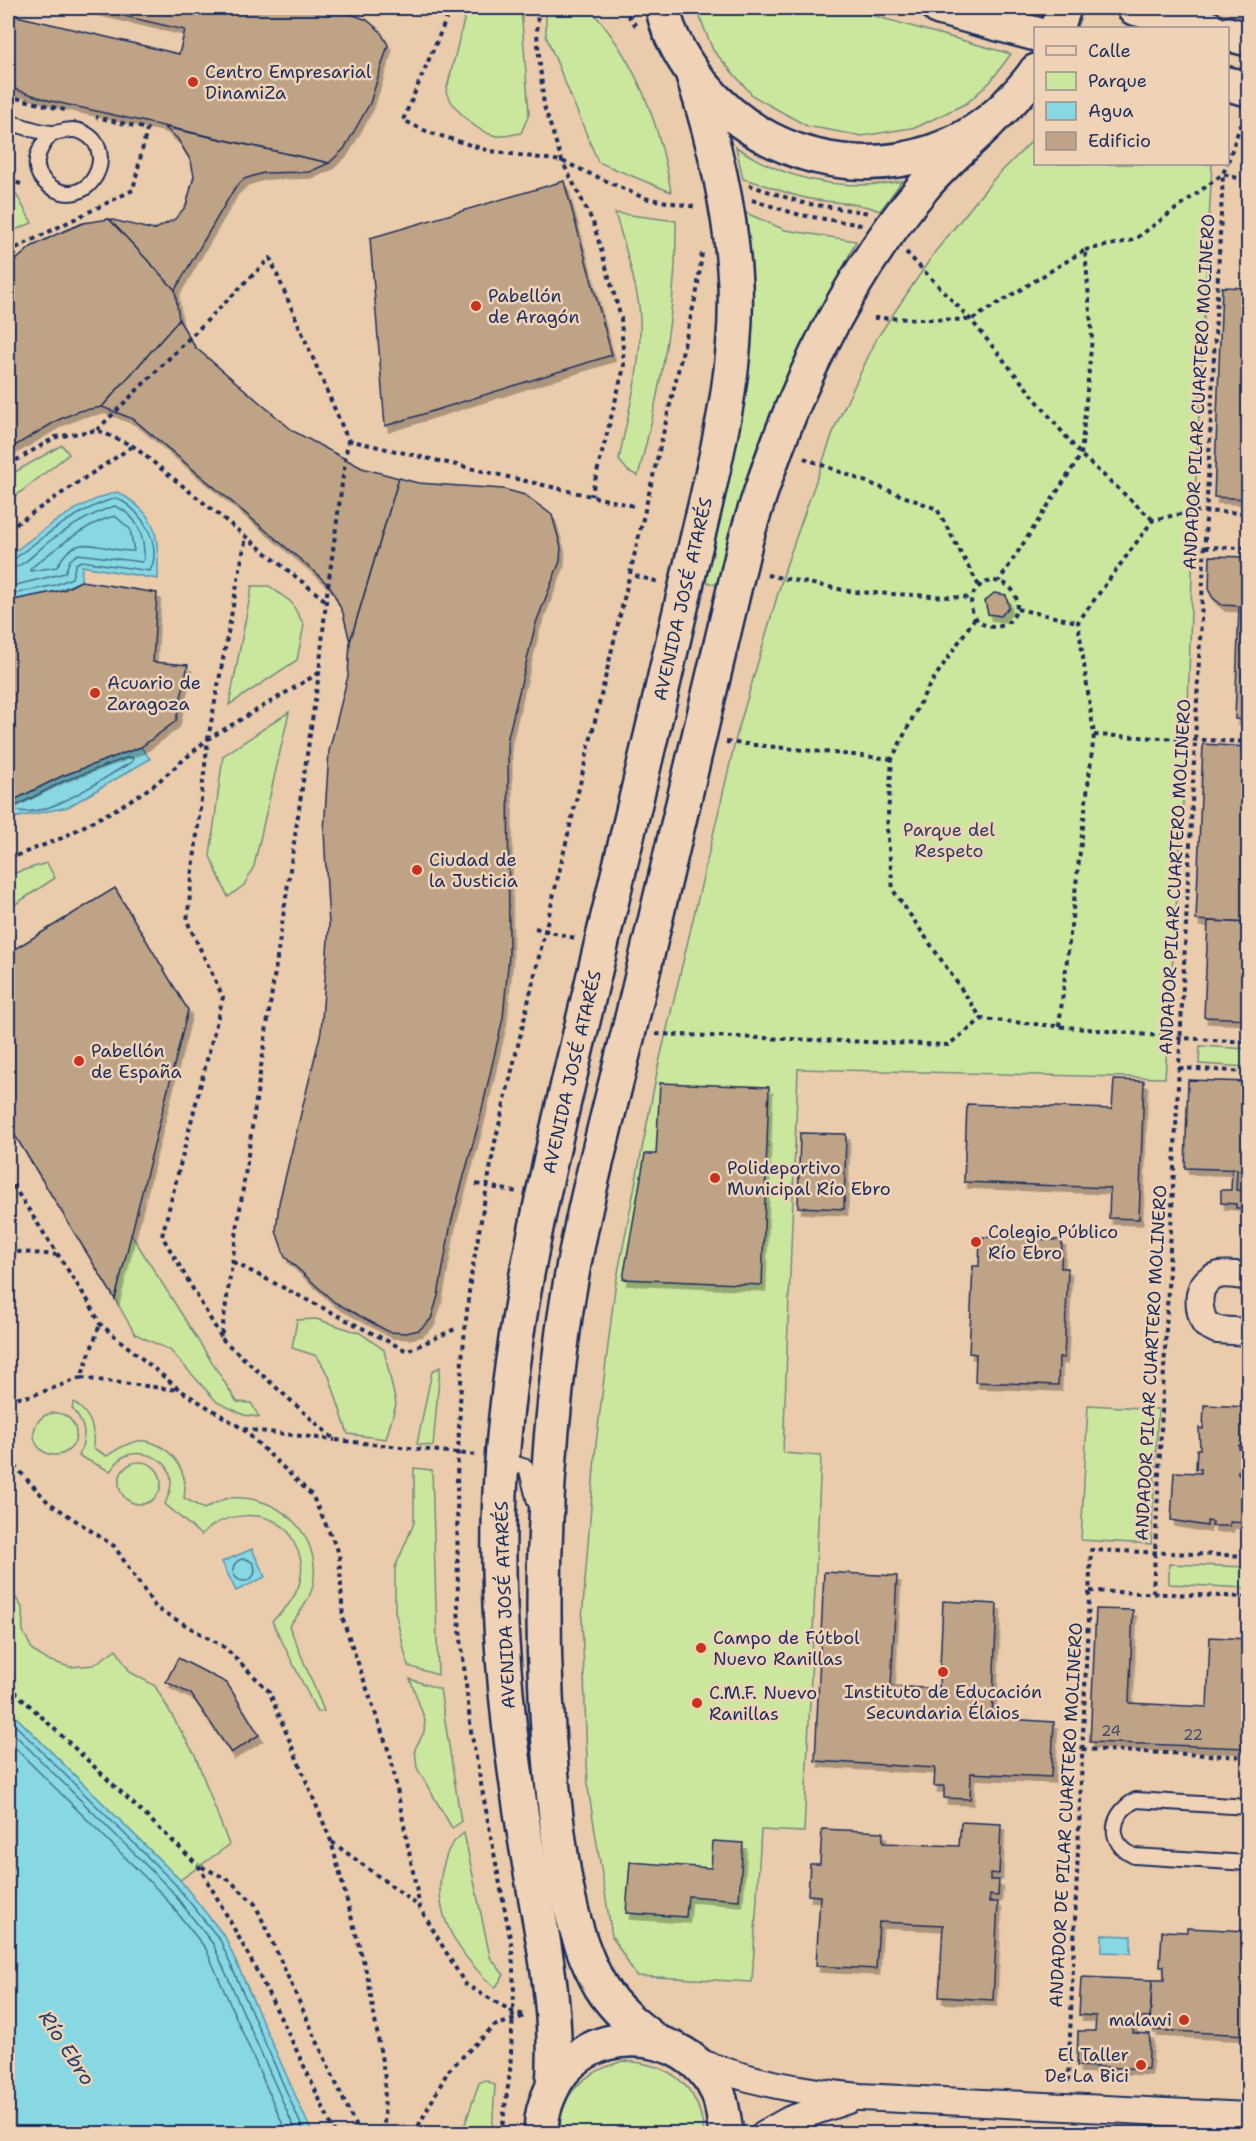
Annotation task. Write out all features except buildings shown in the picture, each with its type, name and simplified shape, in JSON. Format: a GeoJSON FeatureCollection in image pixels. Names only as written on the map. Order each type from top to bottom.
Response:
{"type":"FeatureCollection","features":[{"type":"Feature","properties":{"kind":"main road"},"geometry":{"type":"LineString","coordinates":[[939,8],[1034,34]]}},
{"type":"Feature","properties":{"kind":"main road"},"geometry":{"type":"LineString","coordinates":[[1058,27],[1064,8]]}},
{"type":"Feature","properties":{"kind":"main road"},"geometry":{"type":"LineString","coordinates":[[662,9],[692,72],[711,96],[738,120],[777,144],[819,159],[864,164],[909,159],[952,145],[990,121],[1034,99]]}},
{"type":"Feature","properties":{"kind":"main road"},"geometry":{"type":"LineString","coordinates":[[1141,9],[1205,27]]}},
{"type":"Feature","properties":{"kind":"main road"},"geometry":{"type":"LineString","coordinates":[[1229,34],[1248,39]]}},
{"type":"Feature","properties":{"kind":"main road","name":"AVENIDA JOSÉ ATARÉS"},"geometry":{"type":"LineString","coordinates":[[553,2085],[555,2053],[553,2011],[546,1951],[524,1830],[506,1694],[500,1582],[500,1491],[512,1372],[552,1151],[722,431],[734,341],[735,283],[719,163],[692,72]]}},
{"type":"Feature","properties":{"kind":"main road"},"geometry":{"type":"LineString","coordinates":[[990,121],[1028,84],[1034,73]]}},
{"type":"Feature","properties":{"kind":"main road"},"geometry":{"type":"LineString","coordinates":[[1229,84],[1248,89]]}},
{"type":"Feature","properties":{"kind":"main road","name":"AVENIDA JOSÉ ATARÉS"},"geometry":{"type":"LineString","coordinates":[[657,2042],[619,2010],[599,1983],[585,1952],[567,1888],[549,1746],[543,1640],[543,1546],[549,1454],[563,1327],[583,1228],[628,1033],[757,500],[794,401],[830,324],[885,238],[926,184],[990,121]]}},
{"type":"Feature","properties":{"kind":"main road"},"geometry":{"type":"LineString","coordinates":[[542,2133],[544,2106],[553,2085],[572,2062],[597,2046],[627,2039],[657,2042],[676,2049],[693,2060],[707,2075],[718,2093],[724,2113],[726,2133]]}},
{"type":"Feature","properties":{"kind":"street"},"geometry":{"type":"LineString","coordinates":[[1248,1276],[1219,1274],[1205,1282],[1200,1295],[1199,1310],[1205,1324],[1217,1330],[1248,1332]]}},
{"type":"Feature","properties":{"kind":"street"},"geometry":{"type":"LineString","coordinates":[[693,2060],[753,2081],[810,2092],[860,2097],[1248,2116]]}},
{"type":"Feature","properties":{"kind":"street"},"geometry":{"type":"LineString","coordinates":[[764,2133],[818,2109],[860,2097]]}},
{"type":"Feature","properties":{"kind":"lane"},"geometry":{"type":"LineString","coordinates":[[8,122],[52,133],[69,129],[86,134],[98,148],[100,165],[94,181],[78,192],[59,192],[43,181],[36,164],[40,146],[52,133]]}},
{"type":"Feature","properties":{"kind":"lane"},"geometry":{"type":"LineString","coordinates":[[503,1460],[519,1463],[529,1473],[543,1546]]}},
{"type":"Feature","properties":{"kind":"lane"},"geometry":{"type":"LineString","coordinates":[[1248,1807],[1136,1800],[1122,1808],[1116,1821],[1116,1836],[1121,1850],[1134,1856],[1248,1863]]}},
{"type":"Feature","properties":{"kind":"path"},"geometry":{"type":"LineString","coordinates":[[451,8],[403,120],[428,132],[490,151],[562,161],[644,198],[701,207],[752,200],[800,214],[870,227],[914,258],[971,320],[1081,455],[1153,520]]}},
{"type":"Feature","properties":{"kind":"path"},"geometry":{"type":"LineString","coordinates":[[538,8],[537,34],[544,106],[562,161],[593,222],[621,318],[624,368],[591,496]]}},
{"type":"Feature","properties":{"kind":"path","name":"ANDADOR PILAR CUARTERO MOLINERO"},"geometry":{"type":"LineString","coordinates":[[1229,157],[1240,126],[1248,128]]}},
{"type":"Feature","properties":{"kind":"path","name":"ANDADOR PILAR CUARTERO MOLINERO"},"geometry":{"type":"LineString","coordinates":[[1153,1593],[1223,174],[1226,165]]}},
{"type":"Feature","properties":{"kind":"path"},"geometry":{"type":"LineString","coordinates":[[874,318],[971,320],[1085,250],[1134,240],[1223,174],[1248,181]]}},
{"type":"Feature","properties":{"kind":"path"},"geometry":{"type":"LineString","coordinates":[[8,252],[133,190]]}},
{"type":"Feature","properties":{"kind":"path"},"geometry":{"type":"LineString","coordinates":[[999,581],[1081,455],[1092,337],[1085,250]]}},
{"type":"Feature","properties":{"kind":"path"},"geometry":{"type":"LineString","coordinates":[[97,430],[270,258],[348,440],[326,601],[319,673],[222,1338]]}},
{"type":"Feature","properties":{"kind":"path"},"geometry":{"type":"LineString","coordinates":[[8,465],[56,437],[97,430],[133,446],[326,601]]}},
{"type":"Feature","properties":{"kind":"path"},"geometry":{"type":"LineString","coordinates":[[348,440],[634,506]]}},
{"type":"Feature","properties":{"kind":"path"},"geometry":{"type":"LineString","coordinates":[[8,529],[133,446]]}},
{"type":"Feature","properties":{"kind":"path"},"geometry":{"type":"LineString","coordinates":[[804,458],[937,509],[979,586]]}},
{"type":"Feature","properties":{"kind":"path"},"geometry":{"type":"LineString","coordinates":[[1059,1026],[1094,735],[1078,622],[1153,520],[1194,511],[1248,513]]}},
{"type":"Feature","properties":{"kind":"path"},"geometry":{"type":"LineString","coordinates":[[246,537],[208,739],[186,921],[223,997],[162,1236],[222,1338],[335,1440]]}},
{"type":"Feature","properties":{"kind":"path"},"geometry":{"type":"LineString","coordinates":[[1204,547],[1248,548]]}},
{"type":"Feature","properties":{"kind":"path"},"geometry":{"type":"LineString","coordinates":[[767,575],[854,592],[971,598]]}},
{"type":"Feature","properties":{"kind":"path"},"geometry":{"type":"LineString","coordinates":[[635,576],[660,583]]}},
{"type":"Feature","properties":{"kind":"path"},"geometry":{"type":"LineString","coordinates":[[999,581],[1012,589],[1018,602],[1017,609],[1009,622],[995,628],[975,618],[971,598],[979,586],[985,582],[999,581]]}},
{"type":"Feature","properties":{"kind":"path"},"geometry":{"type":"LineString","coordinates":[[1017,609],[1078,622]]}},
{"type":"Feature","properties":{"kind":"path"},"geometry":{"type":"LineString","coordinates":[[975,618],[927,689],[892,759],[887,828],[893,890],[982,1019]]}},
{"type":"Feature","properties":{"kind":"path"},"geometry":{"type":"LineString","coordinates":[[8,859],[62,838],[116,809],[153,786],[208,739],[319,673]]}},
{"type":"Feature","properties":{"kind":"path"},"geometry":{"type":"LineString","coordinates":[[1094,735],[1248,742]]}},
{"type":"Feature","properties":{"kind":"path"},"geometry":{"type":"LineString","coordinates":[[725,742],[892,759]]}},
{"type":"Feature","properties":{"kind":"path"},"geometry":{"type":"LineString","coordinates":[[535,928],[573,938]]}},
{"type":"Feature","properties":{"kind":"path"},"geometry":{"type":"LineString","coordinates":[[628,1033],[948,1045],[982,1019],[1180,1038],[1248,1042]]}},
{"type":"Feature","properties":{"kind":"path"},"geometry":{"type":"LineString","coordinates":[[1179,1068],[1248,1072]]}},
{"type":"Feature","properties":{"kind":"path"},"geometry":{"type":"LineString","coordinates":[[8,1180],[100,1324],[180,1390],[243,1428],[312,1495],[339,1553],[343,1620],[391,1758],[420,1908],[465,1984],[513,2012],[526,2016],[494,2026],[448,2071],[414,2133]]}},
{"type":"Feature","properties":{"kind":"path"},"geometry":{"type":"LineString","coordinates":[[476,1184],[513,1191]]}},
{"type":"Feature","properties":{"kind":"path"},"geometry":{"type":"LineString","coordinates":[[8,1251],[58,1255]]}},
{"type":"Feature","properties":{"kind":"path"},"geometry":{"type":"LineString","coordinates":[[233,1262],[407,1351],[455,1329]]}},
{"type":"Feature","properties":{"kind":"path"},"geometry":{"type":"LineString","coordinates":[[81,1378],[100,1324]]}},
{"type":"Feature","properties":{"kind":"path"},"geometry":{"type":"LineString","coordinates":[[8,1398],[30,1396],[81,1378],[180,1390]]}},
{"type":"Feature","properties":{"kind":"path"},"geometry":{"type":"LineString","coordinates":[[243,1428],[503,1460]]}},
{"type":"Feature","properties":{"kind":"path"},"geometry":{"type":"LineString","coordinates":[[8,1460],[48,1502],[114,1546],[156,1608],[224,1647],[269,1691],[331,1840],[368,1979],[384,2079],[384,2133]]}},
{"type":"Feature","properties":{"kind":"path","name":"ANDADOR DE PILAR CUARTERO MOLINERO"},"geometry":{"type":"LineString","coordinates":[[1068,2082],[1091,1550],[1155,1552]]}},
{"type":"Feature","properties":{"kind":"path"},"geometry":{"type":"LineString","coordinates":[[1155,1552],[1248,1556]]}},
{"type":"Feature","properties":{"kind":"path"},"geometry":{"type":"LineString","coordinates":[[8,1592],[14,1585]]}},
{"type":"Feature","properties":{"kind":"path"},"geometry":{"type":"LineString","coordinates":[[1090,1591],[1248,1597]]}},
{"type":"Feature","properties":{"kind":"path"},"geometry":{"type":"LineString","coordinates":[[8,1685],[198,1865],[240,1938],[335,2133]]}},
{"type":"Feature","properties":{"kind":"path"},"geometry":{"type":"LineString","coordinates":[[1082,1749],[1248,1757]]}},
{"type":"Feature","properties":{"kind":"path"},"geometry":{"type":"LineString","coordinates":[[331,1840],[420,1908]]}},
{"type":"Feature","properties":{"kind":"path"},"geometry":{"type":"LineString","coordinates":[[198,1865],[229,1880],[255,1904],[359,2133]]}},
{"type":"Feature","properties":{"kind":"green space"},"geometry":{"type":"Polygon","coordinates":[[[467,8],[521,8],[529,114],[521,133],[500,136],[481,130],[460,113],[446,92],[467,8]]]}},
{"type":"Feature","properties":{"kind":"green space"},"geometry":{"type":"Polygon","coordinates":[[[546,8],[589,8],[606,28],[633,71],[644,94],[660,142],[671,192],[598,162],[546,36],[546,8]]]}},
{"type":"Feature","properties":{"kind":"green space"},"geometry":{"type":"Polygon","coordinates":[[[696,8],[846,8],[1011,54],[990,82],[967,103],[917,127],[862,136],[807,126],[753,96],[713,50],[696,8]]]}},
{"type":"Feature","properties":{"kind":"green space","name":"Parque del Respeto"},"geometry":{"type":"Polygon","coordinates":[[[1034,139],[1034,165],[1212,165],[1194,511],[1187,739],[1165,1078],[798,1069],[783,1453],[821,1456],[804,1832],[761,1830],[752,1982],[636,1976],[612,1936],[588,1788],[582,1619],[596,1444],[615,1288],[658,1067],[737,734],[786,566],[835,427],[877,338],[935,252],[993,180],[1034,139]]]}},
{"type":"Feature","properties":{"kind":"green space"},"geometry":{"type":"Polygon","coordinates":[[[736,147],[775,168],[815,180],[858,185],[902,181],[880,211],[862,206],[806,198],[743,179],[736,147]]]}},
{"type":"Feature","properties":{"kind":"green space"},"geometry":{"type":"Polygon","coordinates":[[[8,192],[16,194],[32,223],[8,233],[8,192]]]}},
{"type":"Feature","properties":{"kind":"green space"},"geometry":{"type":"Polygon","coordinates":[[[615,213],[676,221],[674,286],[666,350],[638,476],[628,471],[619,460],[638,364],[640,325],[634,282],[615,213]]]}},
{"type":"Feature","properties":{"kind":"green space"},"geometry":{"type":"Polygon","coordinates":[[[746,213],[785,230],[856,241],[762,434],[748,472],[719,586],[704,581],[741,421],[753,284],[746,213]]]}},
{"type":"Feature","properties":{"kind":"green space"},"geometry":{"type":"Polygon","coordinates":[[[62,445],[69,454],[8,502],[8,476],[62,445]]]}},
{"type":"Feature","properties":{"kind":"green space"},"geometry":{"type":"Polygon","coordinates":[[[252,586],[269,586],[291,602],[304,625],[297,660],[229,705],[252,586]]]}},
{"type":"Feature","properties":{"kind":"green space"},"geometry":{"type":"Polygon","coordinates":[[[289,712],[254,866],[244,885],[228,897],[210,856],[223,756],[289,712]]]}},
{"type":"Feature","properties":{"kind":"green space"},"geometry":{"type":"Polygon","coordinates":[[[47,863],[55,878],[8,909],[8,875],[47,863]]]}},
{"type":"Feature","properties":{"kind":"green space"},"geometry":{"type":"Polygon","coordinates":[[[1200,1046],[1248,1049],[1248,1067],[1199,1064],[1200,1046]]]}},
{"type":"Feature","properties":{"kind":"green space"},"geometry":{"type":"Polygon","coordinates":[[[131,1234],[237,1402],[251,1403],[259,1417],[244,1415],[217,1402],[170,1350],[135,1334],[115,1299],[131,1234]]]}},
{"type":"Feature","properties":{"kind":"green space"},"geometry":{"type":"Polygon","coordinates":[[[316,1319],[360,1333],[384,1350],[396,1404],[386,1439],[348,1434],[329,1376],[317,1356],[292,1348],[297,1320],[316,1319]]]}},
{"type":"Feature","properties":{"kind":"green space"},"geometry":{"type":"Polygon","coordinates":[[[440,1367],[433,1446],[417,1444],[432,1371],[440,1367]]]}},
{"type":"Feature","properties":{"kind":"green space"},"geometry":{"type":"Polygon","coordinates":[[[74,1402],[91,1422],[93,1448],[107,1456],[131,1443],[146,1441],[156,1444],[177,1462],[184,1479],[184,1498],[204,1509],[229,1498],[246,1498],[263,1502],[291,1518],[309,1545],[314,1578],[309,1598],[289,1626],[324,1711],[317,1712],[272,1621],[294,1596],[301,1576],[300,1556],[286,1529],[266,1518],[242,1516],[220,1522],[201,1535],[165,1504],[171,1480],[169,1471],[161,1461],[149,1455],[129,1455],[121,1458],[110,1471],[79,1456],[84,1431],[72,1408],[74,1402]]]}},
{"type":"Feature","properties":{"kind":"green space"},"geometry":{"type":"Polygon","coordinates":[[[1088,1405],[1158,1409],[1151,1544],[1081,1540],[1088,1405]]]}},
{"type":"Feature","properties":{"kind":"green space"},"geometry":{"type":"Polygon","coordinates":[[[55,1413],[63,1414],[70,1419],[75,1426],[75,1442],[70,1449],[63,1454],[55,1455],[47,1454],[40,1449],[35,1442],[34,1434],[35,1426],[40,1419],[47,1414],[55,1413]]]}},
{"type":"Feature","properties":{"kind":"green space"},"geometry":{"type":"Polygon","coordinates":[[[140,1462],[148,1463],[155,1468],[160,1475],[160,1491],[155,1498],[148,1503],[140,1504],[132,1503],[125,1498],[120,1491],[119,1483],[120,1475],[125,1468],[132,1463],[140,1462]]]}},
{"type":"Feature","properties":{"kind":"green space"},"geometry":{"type":"Polygon","coordinates":[[[414,1468],[432,1470],[438,1675],[408,1666],[395,1611],[395,1568],[414,1523],[414,1468]]]}},
{"type":"Feature","properties":{"kind":"green space"},"geometry":{"type":"Polygon","coordinates":[[[1169,1564],[1248,1567],[1248,1588],[1169,1584],[1169,1564]]]}},
{"type":"Feature","properties":{"kind":"green space"},"geometry":{"type":"Polygon","coordinates":[[[8,1587],[22,1607],[23,1631],[33,1651],[47,1660],[70,1667],[94,1665],[116,1649],[130,1672],[155,1686],[195,1755],[229,1845],[180,1880],[8,1709],[8,1587]]]}},
{"type":"Feature","properties":{"kind":"green space"},"geometry":{"type":"Polygon","coordinates":[[[410,1679],[440,1689],[461,1822],[452,1828],[417,1768],[415,1749],[424,1732],[425,1720],[410,1679]]]}},
{"type":"Feature","properties":{"kind":"green space"},"geometry":{"type":"Polygon","coordinates":[[[464,1833],[490,1957],[504,1975],[495,1988],[482,1976],[460,1948],[451,1933],[441,1901],[440,1884],[446,1856],[452,1844],[464,1833]]]}},
{"type":"Feature","properties":{"kind":"green space"},"geometry":{"type":"Polygon","coordinates":[[[624,2061],[656,2067],[680,2080],[696,2102],[704,2133],[560,2133],[564,2106],[578,2085],[598,2071],[624,2061]]]}},
{"type":"Feature","properties":{"kind":"green space"},"geometry":{"type":"Polygon","coordinates":[[[485,2080],[495,2085],[492,2133],[462,2133],[479,2083],[485,2080]]]}},
{"type":"Feature","properties":{"kind":"water"},"geometry":{"type":"Polygon","coordinates":[[[117,492],[141,509],[153,527],[158,550],[158,579],[82,566],[81,581],[57,591],[8,601],[8,557],[73,511],[117,492]]]}},
{"type":"Feature","properties":{"kind":"water"},"geometry":{"type":"Polygon","coordinates":[[[141,747],[150,759],[68,807],[8,819],[8,802],[62,776],[141,747]]]}},
{"type":"Feature","properties":{"kind":"water"},"geometry":{"type":"Polygon","coordinates":[[[252,1549],[265,1577],[236,1591],[222,1562],[252,1549]]]}},
{"type":"Feature","properties":{"kind":"water","name":"Río Ebro"},"geometry":{"type":"Polygon","coordinates":[[[8,1709],[180,1880],[225,1937],[312,2133],[8,2133],[8,1709]]]}},
{"type":"Feature","properties":{"kind":"water"},"geometry":{"type":"Polygon","coordinates":[[[1102,1935],[1131,1936],[1131,1953],[1102,1952],[1102,1935]]]}},
{"type":"Feature","properties":{"kind":"place","name":"Centro Empresarial DinamiZa"},"geometry":{"type":"Point","coordinates":[193,82]}},
{"type":"Feature","properties":{"kind":"place","name":"Pabellón de Aragón"},"geometry":{"type":"Point","coordinates":[476,306]}},
{"type":"Feature","properties":{"kind":"place","name":"Acuario de Zaragoza"},"geometry":{"type":"Point","coordinates":[95,693]}},
{"type":"Feature","properties":{"kind":"place","name":"Ciudad de la Justicia"},"geometry":{"type":"Point","coordinates":[417,870]}},
{"type":"Feature","properties":{"kind":"place","name":"Pabellón de España"},"geometry":{"type":"Point","coordinates":[79,1061]}},
{"type":"Feature","properties":{"kind":"place","name":"Polideportivo Municipal Río Ebro"},"geometry":{"type":"Point","coordinates":[715,1178]}},
{"type":"Feature","properties":{"kind":"place","name":"Colegio Público Río Ebro"},"geometry":{"type":"Point","coordinates":[976,1242]}},
{"type":"Feature","properties":{"kind":"place","name":"Campo de Fútbol Nuevo Ranillas"},"geometry":{"type":"Point","coordinates":[701,1648]}},
{"type":"Feature","properties":{"kind":"place","name":"Instituto de Educación Secundaria Élaios"},"geometry":{"type":"Point","coordinates":[943,1672]}},
{"type":"Feature","properties":{"kind":"place","name":"C.M.F. Nuevo Ranillas"},"geometry":{"type":"Point","coordinates":[697,1703]}},
{"type":"Feature","properties":{"kind":"place","name":"malawi"},"geometry":{"type":"Point","coordinates":[1184,2020]}},
{"type":"Feature","properties":{"kind":"place","name":"El Taller De La Bici"},"geometry":{"type":"Point","coordinates":[1141,2065]}}]}
